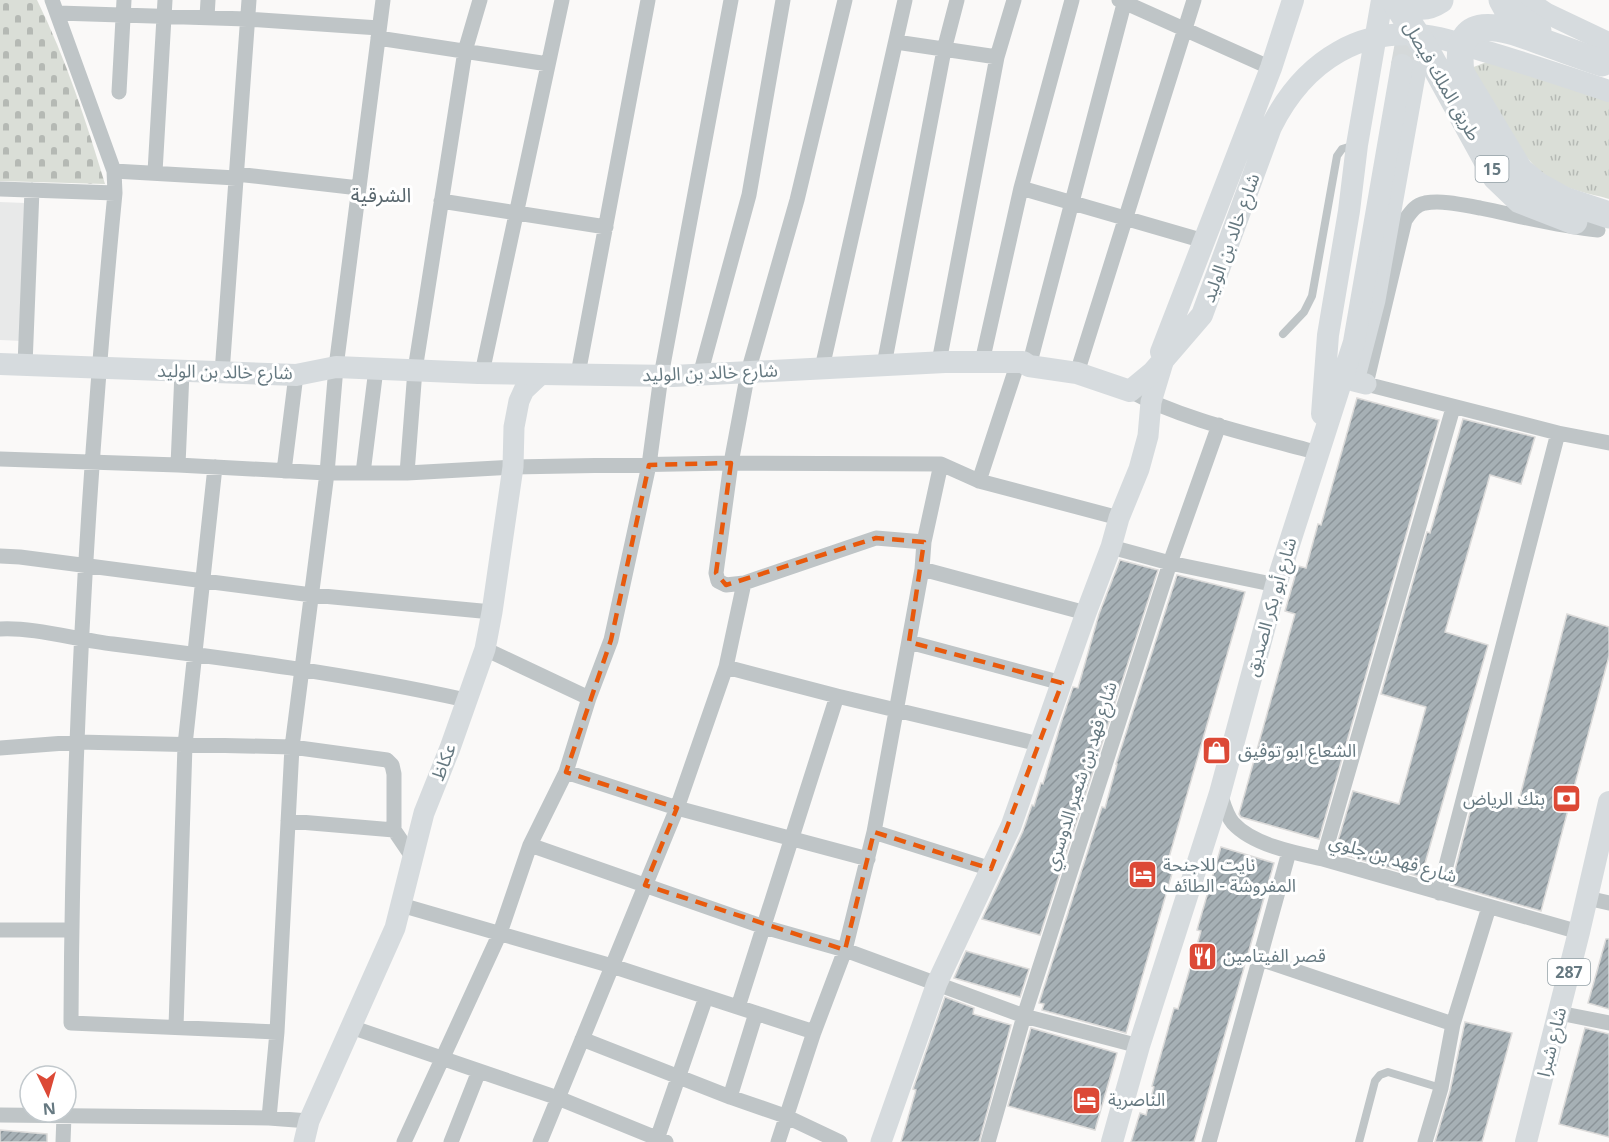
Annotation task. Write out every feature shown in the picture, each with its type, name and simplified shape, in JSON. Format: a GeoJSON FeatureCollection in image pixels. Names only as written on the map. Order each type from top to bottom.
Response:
{"type":"FeatureCollection","features":[{"type":"Feature","properties":{"kind":"highway","name":"طريق الملك فيصل"},"geometry":{"type":"LineString","coordinates":[[1394,0],[1414,61],[1496,177],[1520,201],[1605,226]]}},
{"type":"Feature","properties":{"kind":"highway"},"geometry":{"type":"LineString","coordinates":[[1404,0],[1422,7],[1440,0]]}},
{"type":"Feature","properties":{"kind":"highway"},"geometry":{"type":"LineString","coordinates":[[1502,0],[1507,9],[1533,28],[1607,58]]}},
{"type":"Feature","properties":{"kind":"highway"},"geometry":{"type":"LineString","coordinates":[[1605,226],[1537,185],[1520,171],[1461,73],[1459,57],[1464,38],[1470,33],[1477,29],[1502,27],[1607,58]]}},
{"type":"Feature","properties":{"kind":"main road"},"geometry":{"type":"LineString","coordinates":[[1159,365],[1271,68],[1293,0]]}},
{"type":"Feature","properties":{"kind":"main road"},"geometry":{"type":"LineString","coordinates":[[1318,453],[1328,335],[1382,0]]}},
{"type":"Feature","properties":{"kind":"main road","name":"شارع خالد بن الوليد"},"geometry":{"type":"LineString","coordinates":[[0,364],[296,375],[336,367],[482,373],[661,376],[939,362],[982,362],[1023,364],[1077,373],[1130,391],[1159,365],[1202,315],[1271,127],[1282,105],[1314,68],[1336,53],[1361,42],[1401,34],[1438,38],[1609,91]]}},
{"type":"Feature","properties":{"kind":"main road","name":"شارع أبو بكر الصديق"},"geometry":{"type":"LineString","coordinates":[[1112,1142],[1139,1046],[1220,793],[1276,585],[1354,342],[1414,61]]}},
{"type":"Feature","properties":{"kind":"main road","name":"شارع شبرا"},"geometry":{"type":"LineString","coordinates":[[1526,1142],[1609,802]]}},
{"type":"Feature","properties":{"kind":"street"},"geometry":{"type":"LineString","coordinates":[[155,172],[165,0]]}},
{"type":"Feature","properties":{"kind":"street"},"geometry":{"type":"LineString","coordinates":[[207,18],[208,0]]}},
{"type":"Feature","properties":{"kind":"street"},"geometry":{"type":"LineString","coordinates":[[222,373],[249,0]]}},
{"type":"Feature","properties":{"kind":"street"},"geometry":{"type":"LineString","coordinates":[[269,1118],[277,1032],[292,747],[327,473],[336,367],[383,0]]}},
{"type":"Feature","properties":{"kind":"street"},"geometry":{"type":"LineString","coordinates":[[407,473],[415,370],[441,201],[465,51],[480,0]]}},
{"type":"Feature","properties":{"kind":"street"},"geometry":{"type":"LineString","coordinates":[[482,373],[562,0]]}},
{"type":"Feature","properties":{"kind":"street"},"geometry":{"type":"LineString","coordinates":[[578,374],[648,0]]}},
{"type":"Feature","properties":{"kind":"street"},"geometry":{"type":"LineString","coordinates":[[404,1142],[500,933],[530,845],[566,772],[589,698],[611,640],[649,465],[661,376],[731,0]]}},
{"type":"Feature","properties":{"kind":"street"},"geometry":{"type":"LineString","coordinates":[[700,375],[749,195],[783,0]]}},
{"type":"Feature","properties":{"kind":"street"},"geometry":{"type":"LineString","coordinates":[[845,0],[797,200],[748,372],[731,463],[716,573],[718,581],[726,585],[744,583],[876,538],[924,542]]}},
{"type":"Feature","properties":{"kind":"street"},"geometry":{"type":"LineString","coordinates":[[822,368],[905,0]]}},
{"type":"Feature","properties":{"kind":"street"},"geometry":{"type":"LineString","coordinates":[[884,365],[944,50],[957,0]]}},
{"type":"Feature","properties":{"kind":"street"},"geometry":{"type":"LineString","coordinates":[[939,362],[997,57],[1014,0]]}},
{"type":"Feature","properties":{"kind":"street"},"geometry":{"type":"LineString","coordinates":[[982,362],[1021,188],[1072,0]]}},
{"type":"Feature","properties":{"kind":"street"},"geometry":{"type":"LineString","coordinates":[[1077,373],[1194,0]]}},
{"type":"Feature","properties":{"kind":"street"},"geometry":{"type":"LineString","coordinates":[[1527,0],[1607,58]]}},
{"type":"Feature","properties":{"kind":"street"},"geometry":{"type":"LineString","coordinates":[[979,480],[1023,364],[1072,203],[1123,1],[1271,68]]}},
{"type":"Feature","properties":{"kind":"street"},"geometry":{"type":"LineString","coordinates":[[277,1032],[71,1023],[71,930],[82,640],[98,367],[115,193],[114,171],[55,6],[124,7],[164,16],[247,19],[379,33],[465,51],[548,64]]}},
{"type":"Feature","properties":{"kind":"street"},"geometry":{"type":"LineString","coordinates":[[119,92],[124,7]]}},
{"type":"Feature","properties":{"kind":"street"},"geometry":{"type":"LineString","coordinates":[[896,42],[997,57]]}},
{"type":"Feature","properties":{"kind":"street"},"geometry":{"type":"LineString","coordinates":[[1414,61],[1375,300],[1354,381],[1453,408],[1609,443]]}},
{"type":"Feature","properties":{"kind":"street"},"geometry":{"type":"LineString","coordinates":[[114,171],[236,176],[359,188]]}},
{"type":"Feature","properties":{"kind":"street"},"geometry":{"type":"LineString","coordinates":[[1021,188],[1204,241]]}},
{"type":"Feature","properties":{"kind":"street"},"geometry":{"type":"LineString","coordinates":[[0,189],[115,193]]}},
{"type":"Feature","properties":{"kind":"street"},"geometry":{"type":"LineString","coordinates":[[25,364],[32,190]]}},
{"type":"Feature","properties":{"kind":"street"},"geometry":{"type":"LineString","coordinates":[[441,201],[606,227]]}},
{"type":"Feature","properties":{"kind":"street"},"geometry":{"type":"LineString","coordinates":[[1366,384],[1405,220],[1415,207],[1426,203],[1449,203],[1563,227],[1605,226]]}},
{"type":"Feature","properties":{"kind":"street"},"geometry":{"type":"LineString","coordinates":[[881,1142],[937,983],[1011,826],[1111,547],[1148,436],[1151,402],[1159,365]]}},
{"type":"Feature","properties":{"kind":"street"},"geometry":{"type":"LineString","coordinates":[[363,473],[376,369]]}},
{"type":"Feature","properties":{"kind":"street"},"geometry":{"type":"LineString","coordinates":[[178,465],[182,372]]}},
{"type":"Feature","properties":{"kind":"street","name":"عكاظ"},"geometry":{"type":"LineString","coordinates":[[304,1142],[309,1121],[395,928],[424,813],[485,649],[513,467],[514,427],[519,401],[524,390],[541,374]]}},
{"type":"Feature","properties":{"kind":"street"},"geometry":{"type":"LineString","coordinates":[[284,471],[296,375]]}},
{"type":"Feature","properties":{"kind":"street"},"geometry":{"type":"LineString","coordinates":[[1130,391],[1151,402],[1219,425],[1318,453]]}},
{"type":"Feature","properties":{"kind":"street"},"geometry":{"type":"LineString","coordinates":[[1323,859],[1453,408]]}},
{"type":"Feature","properties":{"kind":"street","name":"شارع فهد بن شعير الدوسري"},"geometry":{"type":"LineString","coordinates":[[988,1142],[1024,1017],[1170,562],[1219,425]]}},
{"type":"Feature","properties":{"kind":"street"},"geometry":{"type":"LineString","coordinates":[[1439,893],[1558,433]]}},
{"type":"Feature","properties":{"kind":"street"},"geometry":{"type":"LineString","coordinates":[[0,459],[327,473],[407,473],[513,467],[731,463],[941,464],[979,480],[1119,518]]}},
{"type":"Feature","properties":{"kind":"street"},"geometry":{"type":"LineString","coordinates":[[778,1142],[814,1032],[846,950],[868,859],[922,569],[924,542],[941,464]]}},
{"type":"Feature","properties":{"kind":"street"},"geometry":{"type":"LineString","coordinates":[[176,1027],[185,745],[215,467]]}},
{"type":"Feature","properties":{"kind":"street"},"geometry":{"type":"LineString","coordinates":[[1111,547],[1276,585]]}},
{"type":"Feature","properties":{"kind":"street"},"geometry":{"type":"LineString","coordinates":[[0,556],[87,565],[312,595],[492,612]]}},
{"type":"Feature","properties":{"kind":"street"},"geometry":{"type":"LineString","coordinates":[[922,569],[1086,613]]}},
{"type":"Feature","properties":{"kind":"street"},"geometry":{"type":"LineString","coordinates":[[540,1142],[677,808],[726,667],[744,583]]}},
{"type":"Feature","properties":{"kind":"street"},"geometry":{"type":"LineString","coordinates":[[0,629],[15,628],[82,640],[303,669],[385,682],[466,700]]}},
{"type":"Feature","properties":{"kind":"street"},"geometry":{"type":"LineString","coordinates":[[909,642],[1062,683]]}},
{"type":"Feature","properties":{"kind":"street"},"geometry":{"type":"LineString","coordinates":[[485,649],[589,698]]}},
{"type":"Feature","properties":{"kind":"street"},"geometry":{"type":"LineString","coordinates":[[726,667],[1040,744]]}},
{"type":"Feature","properties":{"kind":"street"},"geometry":{"type":"LineString","coordinates":[[738,1007],[837,696]]}},
{"type":"Feature","properties":{"kind":"street"},"geometry":{"type":"LineString","coordinates":[[0,748],[78,742],[292,747],[387,760],[392,765],[394,774],[394,830],[412,858]]}},
{"type":"Feature","properties":{"kind":"street"},"geometry":{"type":"LineString","coordinates":[[566,772],[677,808],[868,859]]}},
{"type":"Feature","properties":{"kind":"street","name":"شارع فهد بن جلوي"},"geometry":{"type":"LineString","coordinates":[[1220,793],[1231,821],[1246,835],[1289,852],[1323,859],[1579,932]]}},
{"type":"Feature","properties":{"kind":"street"},"geometry":{"type":"LineString","coordinates":[[288,820],[394,830]]}},
{"type":"Feature","properties":{"kind":"street"},"geometry":{"type":"LineString","coordinates":[[874,832],[991,869]]}},
{"type":"Feature","properties":{"kind":"street"},"geometry":{"type":"LineString","coordinates":[[530,845],[764,927],[846,950],[1024,1017],[1139,1046]]}},
{"type":"Feature","properties":{"kind":"street"},"geometry":{"type":"LineString","coordinates":[[1209,1142],[1289,852]]}},
{"type":"Feature","properties":{"kind":"street"},"geometry":{"type":"LineString","coordinates":[[1587,898],[1609,903]]}},
{"type":"Feature","properties":{"kind":"street"},"geometry":{"type":"LineString","coordinates":[[401,905],[612,966],[814,1032]]}},
{"type":"Feature","properties":{"kind":"street"},"geometry":{"type":"LineString","coordinates":[[1425,1142],[1441,1088],[1453,1024],[1489,907]]}},
{"type":"Feature","properties":{"kind":"street"},"geometry":{"type":"LineString","coordinates":[[0,930],[71,930]]}},
{"type":"Feature","properties":{"kind":"street"},"geometry":{"type":"LineString","coordinates":[[1260,959],[1453,1024]]}},
{"type":"Feature","properties":{"kind":"street"},"geometry":{"type":"LineString","coordinates":[[351,1028],[558,1098],[660,1141],[678,1077],[706,997]]}},
{"type":"Feature","properties":{"kind":"street"},"geometry":{"type":"LineString","coordinates":[[730,1097],[756,1013]]}},
{"type":"Feature","properties":{"kind":"street"},"geometry":{"type":"LineString","coordinates":[[1559,1013],[1609,1023]]}},
{"type":"Feature","properties":{"kind":"street"},"geometry":{"type":"LineString","coordinates":[[582,1039],[785,1116],[840,1142]]}},
{"type":"Feature","properties":{"kind":"street"},"geometry":{"type":"LineString","coordinates":[[451,1142],[479,1071]]}},
{"type":"Feature","properties":{"kind":"street"},"geometry":{"type":"LineString","coordinates":[[0,1115],[18,1115]]}},
{"type":"Feature","properties":{"kind":"street"},"geometry":{"type":"LineString","coordinates":[[78,1116],[269,1118],[309,1121]]}},
{"type":"Feature","properties":{"kind":"street"},"geometry":{"type":"LineString","coordinates":[[63,1142],[64,1124]]}},
{"type":"Feature","properties":{"kind":"lane"},"geometry":{"type":"LineString","coordinates":[[1283,334],[1305,312],[1312,296],[1336,156],[1342,149],[1357,145]]}},
{"type":"Feature","properties":{"kind":"lane"},"geometry":{"type":"LineString","coordinates":[[1359,1142],[1375,1081],[1380,1075],[1388,1072],[1441,1088]]}},
{"type":"Feature","properties":{"kind":"highlighted area"},"geometry":{"type":"Polygon","coordinates":[[[731,463],[716,573],[726,585],[876,538],[924,542],[909,642],[1062,683],[991,869],[874,832],[845,950],[645,885],[677,808],[566,772],[611,640],[649,465],[731,463]]]}},
{"type":"Feature","properties":{"kind":"shaded area"},"geometry":{"type":"Polygon","coordinates":[[[0,202],[25,203],[22,341],[0,340],[0,202]]]}},
{"type":"Feature","properties":{"kind":"green space"},"geometry":{"type":"Polygon","coordinates":[[[0,0],[37,0],[75,90],[105,184],[0,181],[0,0]]]}},
{"type":"Feature","properties":{"kind":"green space"},"geometry":{"type":"Polygon","coordinates":[[[1489,61],[1609,97],[1609,199],[1555,182],[1529,160],[1474,83],[1471,68],[1489,61]]]}},
{"type":"Feature","properties":{"kind":"building"},"geometry":{"type":"Polygon","coordinates":[[[1357,398],[1439,420],[1319,839],[1241,817],[1239,814],[1295,614],[1285,611],[1298,566],[1306,568],[1318,524],[1321,525],[1357,398]]]}},
{"type":"Feature","properties":{"kind":"building"},"geometry":{"type":"Polygon","coordinates":[[[1463,419],[1535,437],[1521,484],[1490,475],[1445,632],[1488,645],[1421,877],[1337,853],[1339,844],[1337,844],[1353,791],[1399,804],[1426,707],[1381,694],[1427,532],[1430,533],[1463,419]]]}},
{"type":"Feature","properties":{"kind":"building"},"geometry":{"type":"Polygon","coordinates":[[[1120,560],[1158,570],[1040,935],[982,919],[1023,831],[1032,805],[1034,806],[1041,783],[1043,784],[1073,687],[1078,688],[1099,614],[1120,560]]]}},
{"type":"Feature","properties":{"kind":"building"},"geometry":{"type":"Polygon","coordinates":[[[1177,575],[1245,592],[1166,868],[1173,870],[1126,1033],[1042,1010],[1044,1004],[1039,1003],[1102,807],[1105,808],[1116,764],[1177,575]]]}},
{"type":"Feature","properties":{"kind":"building"},"geometry":{"type":"Polygon","coordinates":[[[1567,614],[1609,627],[1609,656],[1541,911],[1451,885],[1474,797],[1517,808],[1567,614]]]}},
{"type":"Feature","properties":{"kind":"building"},"geometry":{"type":"Polygon","coordinates":[[[1221,847],[1274,863],[1194,1142],[1131,1142],[1140,1113],[1146,1115],[1174,1008],[1178,1009],[1201,931],[1197,930],[1221,847]]]}},
{"type":"Feature","properties":{"kind":"building"},"geometry":{"type":"Polygon","coordinates":[[[1606,939],[1609,939],[1609,1009],[1588,1003],[1606,939]]]}},
{"type":"Feature","properties":{"kind":"building"},"geometry":{"type":"Polygon","coordinates":[[[966,951],[1029,969],[1020,997],[954,978],[966,951]]]}},
{"type":"Feature","properties":{"kind":"building"},"geometry":{"type":"Polygon","coordinates":[[[945,997],[974,1008],[973,1014],[1011,1025],[979,1142],[901,1142],[916,1090],[913,1089],[945,997]]]}},
{"type":"Feature","properties":{"kind":"building"},"geometry":{"type":"Polygon","coordinates":[[[1465,1022],[1512,1033],[1482,1142],[1435,1142],[1450,1091],[1465,1022]]]}},
{"type":"Feature","properties":{"kind":"building"},"geometry":{"type":"Polygon","coordinates":[[[1031,1028],[1117,1053],[1095,1130],[1008,1106],[1031,1028]]]}},
{"type":"Feature","properties":{"kind":"building"},"geometry":{"type":"Polygon","coordinates":[[[1585,1028],[1609,1034],[1609,1137],[1559,1124],[1585,1028]]]}},
{"type":"Feature","properties":{"kind":"building"},"geometry":{"type":"Polygon","coordinates":[[[0,1130],[47,1134],[47,1142],[0,1142],[0,1130]]]}},
{"type":"Feature","properties":{"kind":"tunnel"},"geometry":{"type":"LineString","coordinates":[[1402,65],[1411,16]]}},
{"type":"Feature","properties":{"kind":"place","name":"الشعاع ابو توفيق"},"geometry":{"type":"Point","coordinates":[1217,751]}},
{"type":"Feature","properties":{"kind":"place","name":"بنك الرياض"},"geometry":{"type":"Point","coordinates":[1566,799]}},
{"type":"Feature","properties":{"kind":"place","name":"نايت للاجنحة المفروشة - الطائف"},"geometry":{"type":"Point","coordinates":[1142,875]}},
{"type":"Feature","properties":{"kind":"place","name":"قصر الفيتامين"},"geometry":{"type":"Point","coordinates":[1202,956]}},
{"type":"Feature","properties":{"kind":"place","name":"الناصرية"},"geometry":{"type":"Point","coordinates":[1087,1100]}},
{"type":"Feature","properties":{"kind":"district","name":"الشرقية"},"geometry":{"type":"Point","coordinates":[381,195]}}]}
